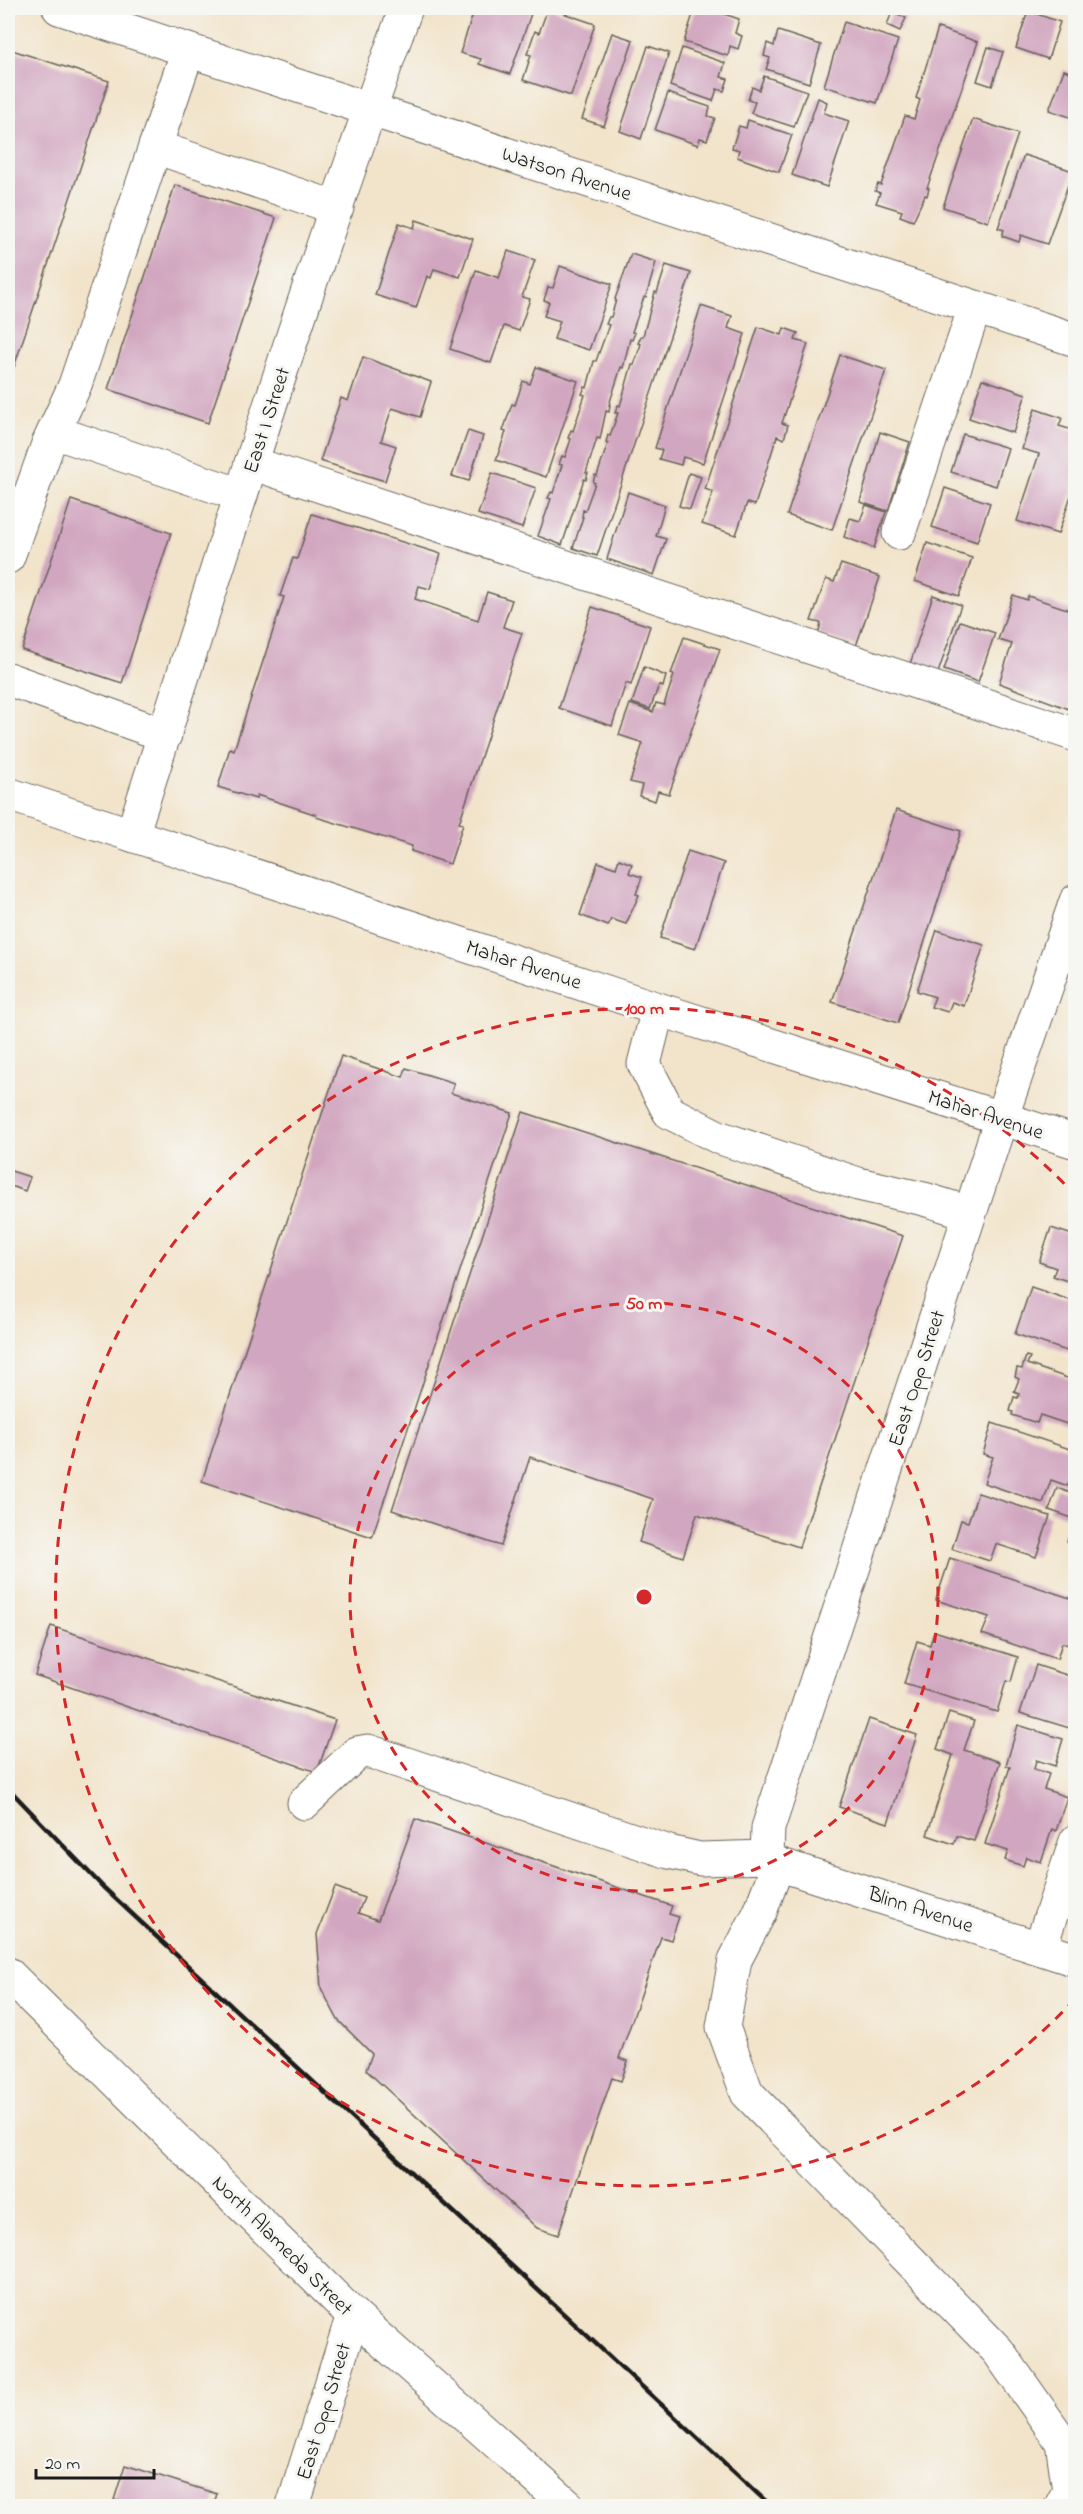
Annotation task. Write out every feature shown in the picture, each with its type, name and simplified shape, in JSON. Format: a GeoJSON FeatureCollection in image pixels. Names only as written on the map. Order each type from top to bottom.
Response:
{"type":"FeatureCollection","features":[{"type":"Feature","properties":{"kind":"street","name":"Watson Avenue"},"geometry":{"type":"LineString","coordinates":[[59,8],[1076,340]]}},
{"type":"Feature","properties":{"kind":"street","name":"East I Street"},"geometry":{"type":"LineString","coordinates":[[132,835],[251,463],[406,8]]}},
{"type":"Feature","properties":{"kind":"street"},"geometry":{"type":"LineString","coordinates":[[8,557],[54,432],[75,385],[188,50]]}},
{"type":"Feature","properties":{"kind":"street"},"geometry":{"type":"LineString","coordinates":[[155,147],[337,208]]}},
{"type":"Feature","properties":{"kind":"street"},"geometry":{"type":"LineString","coordinates":[[899,533],[975,307]]}},
{"type":"Feature","properties":{"kind":"street"},"geometry":{"type":"LineString","coordinates":[[54,432],[241,495]]}},
{"type":"Feature","properties":{"kind":"street"},"geometry":{"type":"LineString","coordinates":[[251,463],[1076,735]]}},
{"type":"Feature","properties":{"kind":"street"},"geometry":{"type":"LineString","coordinates":[[8,679],[165,735]]}},
{"type":"Feature","properties":{"kind":"street","name":"Mahar Avenue"},"geometry":{"type":"LineString","coordinates":[[8,794],[658,1009],[1076,1142]]}},
{"type":"Feature","properties":{"kind":"street","name":"East Opp Street"},"geometry":{"type":"LineString","coordinates":[[1061,2506],[1069,2491],[1062,2442],[998,2351],[747,2093],[723,2027],[735,1960],[760,1912],[772,1860],[768,1828],[1000,1119],[1076,901]]}},
{"type":"Feature","properties":{"kind":"street"},"geometry":{"type":"LineString","coordinates":[[658,1009],[644,1064],[669,1112],[718,1137],[858,1184],[924,1199],[969,1213]]}},
{"type":"Feature","properties":{"kind":"street","name":"Blinn Avenue"},"geometry":{"type":"LineString","coordinates":[[304,1803],[357,1753],[368,1751],[669,1852],[700,1859],[772,1860],[1076,1960]]}},
{"type":"Feature","properties":{"kind":"street"},"geometry":{"type":"LineString","coordinates":[[1040,1948],[1076,1840]]}},
{"type":"Feature","properties":{"kind":"street","name":"North Alameda Street"},"geometry":{"type":"LineString","coordinates":[[8,1974],[352,2315],[568,2506]]}},
{"type":"Feature","properties":{"kind":"street","name":"East Opp Street"},"geometry":{"type":"LineString","coordinates":[[293,2506],[352,2315]]}},
{"type":"Feature","properties":{"kind":"building"},"geometry":{"type":"Polygon","coordinates":[[[475,8],[533,8],[510,74],[479,64],[481,59],[460,53],[475,8]]]}},
{"type":"Feature","properties":{"kind":"building"},"geometry":{"type":"Polygon","coordinates":[[[548,8],[595,24],[571,96],[523,80],[531,55],[527,54],[535,31],[539,33],[548,8]]]}},
{"type":"Feature","properties":{"kind":"building"},"geometry":{"type":"Polygon","coordinates":[[[695,8],[706,8],[739,19],[735,33],[742,36],[738,49],[730,46],[728,56],[684,42],[695,8]]]}},
{"type":"Feature","properties":{"kind":"building"},"geometry":{"type":"Polygon","coordinates":[[[1028,11],[1060,22],[1048,59],[1016,48],[1028,11]]]}},
{"type":"Feature","properties":{"kind":"building"},"geometry":{"type":"Polygon","coordinates":[[[892,12],[906,18],[900,31],[887,25],[892,12]]]}},
{"type":"Feature","properties":{"kind":"building"},"geometry":{"type":"Polygon","coordinates":[[[844,22],[898,40],[877,103],[824,86],[844,22]]]}},
{"type":"Feature","properties":{"kind":"building"},"geometry":{"type":"Polygon","coordinates":[[[938,28],[978,42],[927,188],[929,188],[927,196],[925,195],[913,221],[900,216],[902,211],[876,203],[880,193],[875,191],[878,184],[881,185],[905,116],[914,119],[920,100],[916,98],[938,28]]]}},
{"type":"Feature","properties":{"kind":"building"},"geometry":{"type":"Polygon","coordinates":[[[778,31],[821,45],[809,83],[766,69],[770,58],[764,56],[767,43],[774,46],[778,31]]]}},
{"type":"Feature","properties":{"kind":"building"},"geometry":{"type":"Polygon","coordinates":[[[612,33],[633,40],[604,126],[582,119],[612,33]]]}},
{"type":"Feature","properties":{"kind":"building"},"geometry":{"type":"Polygon","coordinates":[[[648,46],[669,53],[641,139],[620,131],[648,46]]]}},
{"type":"Feature","properties":{"kind":"building"},"geometry":{"type":"Polygon","coordinates":[[[988,47],[1003,52],[992,86],[977,81],[988,47]]]}},
{"type":"Feature","properties":{"kind":"building"},"geometry":{"type":"Polygon","coordinates":[[[682,48],[725,63],[721,77],[728,79],[724,91],[717,89],[713,101],[670,86],[682,48]]]}},
{"type":"Feature","properties":{"kind":"building"},"geometry":{"type":"Polygon","coordinates":[[[12,50],[109,81],[10,379],[8,378],[8,64],[12,50]]]}},
{"type":"Feature","properties":{"kind":"building"},"geometry":{"type":"Polygon","coordinates":[[[1064,70],[1076,74],[1076,119],[1049,110],[1064,70]]]}},
{"type":"Feature","properties":{"kind":"building"},"geometry":{"type":"Polygon","coordinates":[[[764,76],[807,91],[794,127],[751,113],[755,102],[748,100],[752,87],[759,90],[764,76]]]}},
{"type":"Feature","properties":{"kind":"building"},"geometry":{"type":"Polygon","coordinates":[[[668,93],[710,107],[708,116],[715,118],[707,140],[700,138],[698,145],[655,130],[668,93]]]}},
{"type":"Feature","properties":{"kind":"building"},"geometry":{"type":"Polygon","coordinates":[[[818,98],[827,102],[824,113],[849,121],[827,187],[792,175],[818,98]]]}},
{"type":"Feature","properties":{"kind":"building"},"geometry":{"type":"Polygon","coordinates":[[[973,119],[1018,134],[988,222],[943,207],[973,119]]]}},
{"type":"Feature","properties":{"kind":"building"},"geometry":{"type":"Polygon","coordinates":[[[748,120],[792,135],[779,172],[737,157],[739,150],[732,148],[739,126],[746,128],[748,120]]]}},
{"type":"Feature","properties":{"kind":"building"},"geometry":{"type":"Polygon","coordinates":[[[1024,155],[1073,171],[1047,244],[1021,235],[1019,242],[1002,236],[1004,230],[998,228],[1024,155]]]}},
{"type":"Feature","properties":{"kind":"building"},"geometry":{"type":"Polygon","coordinates":[[[175,185],[276,218],[208,423],[108,389],[175,185]]]}},
{"type":"Feature","properties":{"kind":"building"},"geometry":{"type":"Polygon","coordinates":[[[416,220],[473,239],[460,277],[434,269],[431,278],[427,276],[416,308],[375,295],[399,223],[414,228],[416,220]]]}},
{"type":"Feature","properties":{"kind":"building"},"geometry":{"type":"Polygon","coordinates":[[[508,251],[535,260],[522,297],[530,299],[519,331],[504,326],[491,363],[450,349],[476,270],[499,278],[508,251]]]}},
{"type":"Feature","properties":{"kind":"building"},"geometry":{"type":"Polygon","coordinates":[[[631,254],[656,262],[646,297],[644,297],[632,332],[635,333],[632,340],[630,339],[623,368],[621,367],[609,405],[609,412],[606,411],[600,439],[597,438],[586,480],[584,479],[562,545],[538,536],[551,499],[548,498],[551,492],[553,493],[562,465],[559,464],[562,456],[565,457],[571,439],[568,438],[571,430],[573,431],[585,395],[582,394],[585,387],[587,388],[594,361],[596,361],[609,325],[606,324],[611,317],[631,254]]]}},
{"type":"Feature","properties":{"kind":"building"},"geometry":{"type":"Polygon","coordinates":[[[666,265],[691,273],[597,556],[573,548],[583,510],[585,511],[595,483],[593,482],[608,443],[606,442],[608,435],[610,436],[618,413],[615,413],[618,405],[620,406],[632,364],[634,365],[641,344],[638,343],[643,336],[655,292],[657,293],[666,265]]]}},
{"type":"Feature","properties":{"kind":"building"},"geometry":{"type":"Polygon","coordinates":[[[560,266],[612,284],[589,350],[554,339],[560,321],[544,316],[549,302],[544,300],[548,287],[553,288],[560,266]]]}},
{"type":"Feature","properties":{"kind":"building"},"geometry":{"type":"Polygon","coordinates":[[[701,306],[732,316],[728,328],[745,334],[703,463],[683,457],[681,465],[659,459],[662,450],[655,448],[701,306]]]}},
{"type":"Feature","properties":{"kind":"building"},"geometry":{"type":"Polygon","coordinates":[[[758,327],[782,335],[784,328],[798,333],[795,340],[808,344],[782,423],[788,425],[784,439],[777,436],[755,505],[747,503],[736,535],[702,524],[713,492],[705,489],[758,327]]]}},
{"type":"Feature","properties":{"kind":"building"},"geometry":{"type":"Polygon","coordinates":[[[840,355],[886,370],[832,530],[787,515],[840,355]]]}},
{"type":"Feature","properties":{"kind":"building"},"geometry":{"type":"Polygon","coordinates":[[[363,357],[431,382],[420,417],[392,408],[381,441],[396,446],[385,481],[320,461],[341,398],[348,401],[363,357]]]}},
{"type":"Feature","properties":{"kind":"building"},"geometry":{"type":"Polygon","coordinates":[[[536,367],[578,381],[546,477],[496,460],[506,432],[503,431],[512,404],[515,405],[523,381],[530,384],[536,367]]]}},
{"type":"Feature","properties":{"kind":"building"},"geometry":{"type":"Polygon","coordinates":[[[982,379],[1026,394],[1013,433],[969,418],[982,379]]]}},
{"type":"Feature","properties":{"kind":"building"},"geometry":{"type":"Polygon","coordinates":[[[1035,409],[1062,418],[1059,426],[1076,431],[1076,481],[1058,534],[1017,521],[1039,454],[1022,449],[1035,409]]]}},
{"type":"Feature","properties":{"kind":"building"},"geometry":{"type":"Polygon","coordinates":[[[468,431],[483,436],[469,481],[452,476],[468,431]]]}},
{"type":"Feature","properties":{"kind":"building"},"geometry":{"type":"Polygon","coordinates":[[[880,432],[910,442],[888,511],[860,502],[880,432]]]}},
{"type":"Feature","properties":{"kind":"building"},"geometry":{"type":"Polygon","coordinates":[[[963,434],[1008,448],[996,486],[951,472],[963,434]]]}},
{"type":"Feature","properties":{"kind":"building"},"geometry":{"type":"Polygon","coordinates":[[[492,473],[536,488],[522,528],[478,514],[492,473]]]}},
{"type":"Feature","properties":{"kind":"building"},"geometry":{"type":"Polygon","coordinates":[[[689,473],[701,477],[690,509],[679,506],[689,473]]]}},
{"type":"Feature","properties":{"kind":"building"},"geometry":{"type":"Polygon","coordinates":[[[945,488],[990,503],[977,542],[932,527],[945,488]]]}},
{"type":"Feature","properties":{"kind":"building"},"geometry":{"type":"Polygon","coordinates":[[[628,492],[665,505],[656,536],[666,539],[654,575],[607,559],[628,492]]]}},
{"type":"Feature","properties":{"kind":"building"},"geometry":{"type":"Polygon","coordinates":[[[71,500],[171,533],[122,683],[22,650],[71,500]]]}},
{"type":"Feature","properties":{"kind":"building"},"geometry":{"type":"Polygon","coordinates":[[[866,505],[886,512],[874,548],[844,537],[850,518],[860,521],[866,505]]]}},
{"type":"Feature","properties":{"kind":"building"},"geometry":{"type":"Polygon","coordinates":[[[312,514],[441,554],[430,589],[419,586],[415,599],[478,620],[487,592],[512,600],[503,627],[522,633],[459,823],[463,824],[450,864],[411,851],[412,846],[316,817],[317,815],[257,795],[256,799],[218,787],[230,748],[234,750],[284,597],[280,596],[293,558],[297,559],[312,514]]]}},
{"type":"Feature","properties":{"kind":"building"},"geometry":{"type":"Polygon","coordinates":[[[927,543],[972,558],[959,596],[915,581],[927,543]]]}},
{"type":"Feature","properties":{"kind":"building"},"geometry":{"type":"Polygon","coordinates":[[[841,564],[880,577],[856,646],[818,634],[821,623],[811,621],[826,579],[834,582],[841,564]]]}},
{"type":"Feature","properties":{"kind":"building"},"geometry":{"type":"Polygon","coordinates":[[[933,595],[961,605],[938,673],[910,664],[933,595]]]}},
{"type":"Feature","properties":{"kind":"building"},"geometry":{"type":"Polygon","coordinates":[[[1013,595],[1027,600],[1028,596],[1076,612],[1076,689],[1069,709],[999,683],[1012,644],[998,640],[1013,595]]]}},
{"type":"Feature","properties":{"kind":"building"},"geometry":{"type":"Polygon","coordinates":[[[592,607],[650,626],[631,685],[626,683],[612,726],[559,708],[592,607]]]}},
{"type":"Feature","properties":{"kind":"building"},"geometry":{"type":"Polygon","coordinates":[[[960,621],[995,633],[978,682],[944,670],[960,621]]]}},
{"type":"Feature","properties":{"kind":"building"},"geometry":{"type":"Polygon","coordinates":[[[684,637],[720,649],[669,794],[658,791],[655,801],[639,796],[642,785],[630,782],[643,743],[619,735],[630,704],[653,712],[656,703],[664,705],[674,675],[671,674],[684,637]]]}},
{"type":"Feature","properties":{"kind":"building"},"geometry":{"type":"Polygon","coordinates":[[[644,667],[666,676],[663,687],[659,685],[650,709],[632,703],[644,667]]]}},
{"type":"Feature","properties":{"kind":"building"},"geometry":{"type":"Polygon","coordinates":[[[896,810],[961,831],[898,1023],[832,1002],[896,810]]]}},
{"type":"Feature","properties":{"kind":"building"},"geometry":{"type":"Polygon","coordinates":[[[688,851],[724,863],[695,949],[660,938],[688,851]]]}},
{"type":"Feature","properties":{"kind":"building"},"geometry":{"type":"Polygon","coordinates":[[[619,859],[632,864],[629,873],[642,877],[636,894],[639,895],[626,924],[611,919],[608,926],[580,915],[598,862],[616,868],[619,859]]]}},
{"type":"Feature","properties":{"kind":"building"},"geometry":{"type":"Polygon","coordinates":[[[937,930],[984,945],[964,1006],[952,1002],[948,1012],[931,1007],[935,997],[917,991],[937,930]]]}},
{"type":"Feature","properties":{"kind":"building"},"geometry":{"type":"Polygon","coordinates":[[[341,1056],[403,1077],[406,1068],[454,1083],[451,1093],[512,1113],[372,1537],[202,1481],[341,1056]]]}},
{"type":"Feature","properties":{"kind":"building"},"geometry":{"type":"Polygon","coordinates":[[[523,1112],[903,1236],[799,1547],[697,1514],[683,1557],[639,1542],[653,1499],[530,1457],[501,1546],[392,1510],[523,1112]]]}},
{"type":"Feature","properties":{"kind":"building"},"geometry":{"type":"Polygon","coordinates":[[[8,1170],[30,1177],[25,1191],[8,1185],[8,1170]]]}},
{"type":"Feature","properties":{"kind":"building"},"geometry":{"type":"Polygon","coordinates":[[[1051,1228],[1076,1236],[1076,1284],[1053,1276],[1056,1268],[1039,1262],[1051,1228]]]}},
{"type":"Feature","properties":{"kind":"building"},"geometry":{"type":"Polygon","coordinates":[[[1031,1287],[1076,1302],[1076,1354],[1015,1334],[1031,1287]]]}},
{"type":"Feature","properties":{"kind":"building"},"geometry":{"type":"Polygon","coordinates":[[[1026,1356],[1030,1357],[1027,1364],[1076,1381],[1076,1427],[1040,1415],[1037,1423],[1012,1415],[1013,1412],[1010,1411],[1014,1397],[1018,1398],[1019,1394],[1014,1392],[1019,1379],[1015,1377],[1017,1368],[1022,1369],[1026,1356]]]}},
{"type":"Feature","properties":{"kind":"building"},"geometry":{"type":"Polygon","coordinates":[[[992,1423],[1076,1451],[1076,1462],[1068,1486],[1051,1480],[1043,1503],[984,1483],[993,1457],[983,1454],[992,1423]]]}},
{"type":"Feature","properties":{"kind":"building"},"geometry":{"type":"Polygon","coordinates":[[[1057,1488],[1076,1495],[1076,1508],[1072,1518],[1049,1510],[1057,1488]]]}},
{"type":"Feature","properties":{"kind":"building"},"geometry":{"type":"Polygon","coordinates":[[[978,1493],[1050,1516],[1036,1557],[996,1544],[990,1561],[952,1549],[961,1520],[968,1522],[978,1493]]]}},
{"type":"Feature","properties":{"kind":"building"},"geometry":{"type":"Polygon","coordinates":[[[1076,1519],[1076,1543],[1067,1541],[1076,1519]]]}},
{"type":"Feature","properties":{"kind":"building"},"geometry":{"type":"Polygon","coordinates":[[[950,1558],[1076,1600],[1071,1615],[1076,1616],[1076,1627],[1069,1645],[1062,1643],[1057,1659],[982,1634],[989,1617],[936,1600],[950,1558]]]}},
{"type":"Feature","properties":{"kind":"building"},"geometry":{"type":"Polygon","coordinates":[[[51,1626],[335,1720],[317,1772],[35,1675],[51,1626]]]}},
{"type":"Feature","properties":{"kind":"building"},"geometry":{"type":"Polygon","coordinates":[[[934,1631],[1018,1657],[1011,1682],[1006,1681],[997,1712],[904,1684],[917,1641],[930,1645],[934,1631]]]}},
{"type":"Feature","properties":{"kind":"building"},"geometry":{"type":"Polygon","coordinates":[[[1036,1665],[1076,1678],[1076,1730],[1020,1713],[1036,1665]]]}},
{"type":"Feature","properties":{"kind":"building"},"geometry":{"type":"Polygon","coordinates":[[[949,1713],[974,1721],[964,1750],[1000,1762],[974,1841],[957,1836],[954,1844],[927,1835],[953,1755],[937,1749],[949,1713]]]}},
{"type":"Feature","properties":{"kind":"building"},"geometry":{"type":"Polygon","coordinates":[[[869,1719],[917,1735],[888,1823],[839,1807],[869,1719]]]}},
{"type":"Feature","properties":{"kind":"building"},"geometry":{"type":"Polygon","coordinates":[[[1018,1725],[1063,1739],[1055,1766],[1036,1760],[1034,1769],[1049,1774],[1044,1789],[1067,1797],[1056,1831],[1052,1829],[1041,1862],[1026,1857],[1023,1866],[1005,1860],[1008,1851],[985,1844],[1010,1767],[1006,1765],[1018,1725]]]}},
{"type":"Feature","properties":{"kind":"building"},"geometry":{"type":"Polygon","coordinates":[[[415,1819],[672,1906],[669,1914],[679,1917],[671,1940],[661,1937],[619,2058],[628,2061],[621,2081],[612,2078],[558,2235],[537,2228],[366,2070],[372,2054],[338,2020],[321,1988],[317,1934],[335,1887],[364,1898],[358,1913],[378,1920],[415,1819]]]}},
{"type":"Feature","properties":{"kind":"building"},"geometry":{"type":"Polygon","coordinates":[[[125,2465],[217,2494],[213,2506],[136,2506],[114,2500],[125,2465]]]}},
{"type":"Feature","properties":{"kind":"railway"},"geometry":{"type":"LineString","coordinates":[[8,1788],[103,1887],[771,2506]]}}]}
